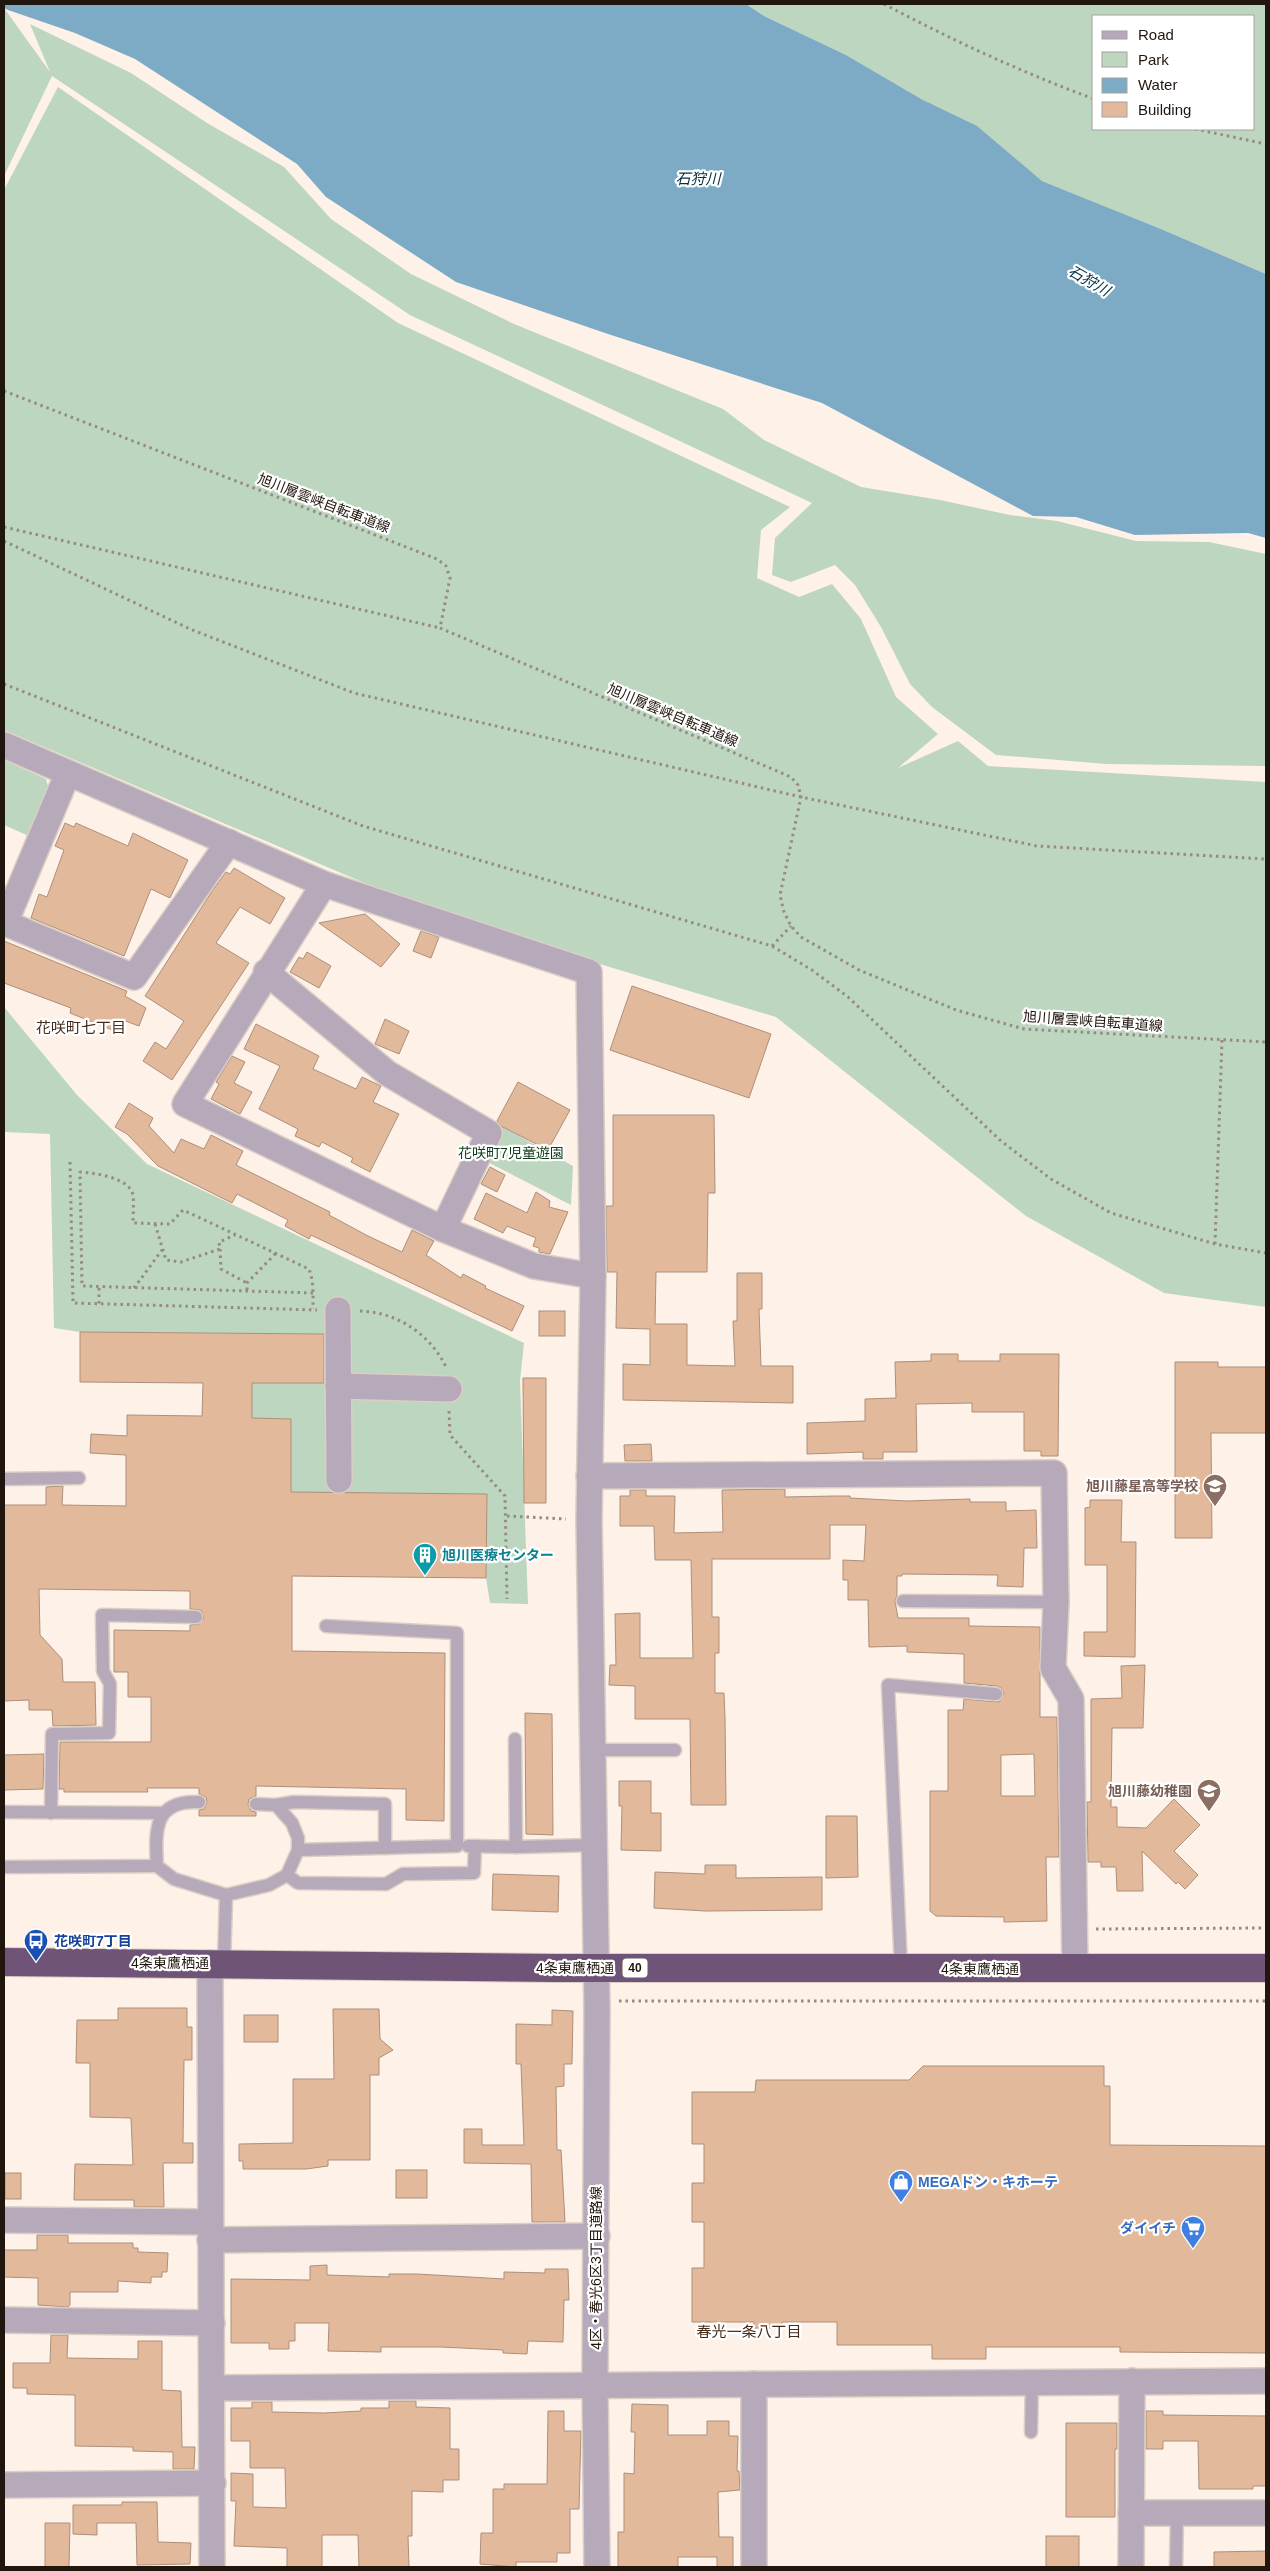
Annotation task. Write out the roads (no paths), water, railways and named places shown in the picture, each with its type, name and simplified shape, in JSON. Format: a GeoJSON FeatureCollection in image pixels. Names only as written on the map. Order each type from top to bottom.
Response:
{"type":"FeatureCollection","features":[{"type":"Feature","properties":{"kind":"highway","name":"4条東鷹栖通"},"geometry":{"type":"LineString","coordinates":[[4,1962],[596,1968],[1266,1968]]}},
{"type":"Feature","properties":{"kind":"street"},"geometry":{"type":"LineString","coordinates":[[4,745],[324,884],[266,972],[185,1104],[443,1229],[534,1266],[593,1276]]}},
{"type":"Feature","properties":{"kind":"street"},"geometry":{"type":"LineString","coordinates":[[68,772],[4,923],[134,977],[229,842]]}},
{"type":"Feature","properties":{"kind":"street","name":"4区・春光6区3丁目道路線"},"geometry":{"type":"LineString","coordinates":[[324,884],[589,972],[593,1276],[589,1519],[596,1968],[597,2236],[595,2385],[598,2567]]}},
{"type":"Feature","properties":{"kind":"street"},"geometry":{"type":"LineString","coordinates":[[266,972],[387,1073],[489,1133],[443,1229]]}},
{"type":"Feature","properties":{"kind":"street"},"geometry":{"type":"LineString","coordinates":[[338,1310],[338,1480]]}},
{"type":"Feature","properties":{"kind":"street"},"geometry":{"type":"LineString","coordinates":[[338,1386],[449,1389]]}},
{"type":"Feature","properties":{"kind":"street"},"geometry":{"type":"LineString","coordinates":[[589,1476],[1054,1473],[1056,1602],[1053,1668],[1071,1699],[1072,1929],[1075,1969]]}},
{"type":"Feature","properties":{"kind":"street"},"geometry":{"type":"LineString","coordinates":[[212,2567],[213,2388],[210,2231],[217,1963]]}},
{"type":"Feature","properties":{"kind":"street"},"geometry":{"type":"LineString","coordinates":[[4,2220],[210,2231],[597,2236]]}},
{"type":"Feature","properties":{"kind":"street"},"geometry":{"type":"LineString","coordinates":[[4,2320],[212,2323]]}},
{"type":"Feature","properties":{"kind":"street"},"geometry":{"type":"LineString","coordinates":[[1131,2567],[1132,2381]]}},
{"type":"Feature","properties":{"kind":"street"},"geometry":{"type":"LineString","coordinates":[[213,2388],[1266,2381]]}},
{"type":"Feature","properties":{"kind":"street"},"geometry":{"type":"LineString","coordinates":[[754,2384],[754,2567]]}},
{"type":"Feature","properties":{"kind":"street"},"geometry":{"type":"LineString","coordinates":[[4,2484],[213,2483]]}},
{"type":"Feature","properties":{"kind":"street"},"geometry":{"type":"LineString","coordinates":[[1131,2513],[1266,2513]]}},
{"type":"Feature","properties":{"kind":"lane"},"geometry":{"type":"LineString","coordinates":[[4,1479],[79,1478]]}},
{"type":"Feature","properties":{"kind":"lane"},"geometry":{"type":"LineString","coordinates":[[903,1601],[1056,1602]]}},
{"type":"Feature","properties":{"kind":"lane"},"geometry":{"type":"LineString","coordinates":[[51,1812],[52,1734],[108,1733],[110,1684],[103,1671],[102,1615],[196,1617]]}},
{"type":"Feature","properties":{"kind":"lane"},"geometry":{"type":"LineString","coordinates":[[326,1626],[457,1634],[457,1846]]}},
{"type":"Feature","properties":{"kind":"lane"},"geometry":{"type":"LineString","coordinates":[[901,1968],[888,1685],[996,1694]]}},
{"type":"Feature","properties":{"kind":"lane"},"geometry":{"type":"LineString","coordinates":[[515,1739],[516,1847]]}},
{"type":"Feature","properties":{"kind":"lane"},"geometry":{"type":"LineString","coordinates":[[593,1750],[675,1750]]}},
{"type":"Feature","properties":{"kind":"lane"},"geometry":{"type":"LineString","coordinates":[[4,1812],[162,1813],[181,1801],[199,1802]]}},
{"type":"Feature","properties":{"kind":"lane"},"geometry":{"type":"LineString","coordinates":[[256,1804],[294,1802],[385,1804],[385,1848]]}},
{"type":"Feature","properties":{"kind":"lane"},"geometry":{"type":"LineString","coordinates":[[4,1867],[157,1866],[174,1879],[226,1895],[269,1885],[287,1875],[298,1850],[298,1838],[292,1823],[276,1804]]}},
{"type":"Feature","properties":{"kind":"lane"},"geometry":{"type":"LineString","coordinates":[[157,1866],[155,1833],[162,1813]]}},
{"type":"Feature","properties":{"kind":"lane"},"geometry":{"type":"LineString","coordinates":[[298,1850],[594,1845]]}},
{"type":"Feature","properties":{"kind":"lane"},"geometry":{"type":"LineString","coordinates":[[287,1875],[298,1883],[386,1884],[404,1874],[474,1873],[475,1846]]}},
{"type":"Feature","properties":{"kind":"lane"},"geometry":{"type":"LineString","coordinates":[[217,1963],[226,1895]]}},
{"type":"Feature","properties":{"kind":"lane"},"geometry":{"type":"LineString","coordinates":[[1031,2432],[1032,2382]]}},
{"type":"Feature","properties":{"kind":"lane"},"geometry":{"type":"LineString","coordinates":[[1176,2567],[1178,2513]]}},
{"type":"Feature","properties":{"kind":"water","name":"石狩川"},"geometry":{"type":"Polygon","coordinates":[[[4,4],[746,4],[764,16],[846,55],[923,100],[977,126],[1042,181],[1266,274],[1266,538],[1248,533],[1135,535],[1076,517],[1033,516],[822,403],[608,334],[456,282],[326,197],[297,164],[135,59],[75,33],[8,10],[4,8],[4,4]]]}},
{"type":"Feature","properties":{"kind":"place","name":"旭川藤星高等学校"},"geometry":{"type":"Point","coordinates":[1215,1507]}},
{"type":"Feature","properties":{"kind":"place","name":"旭川医療センター"},"geometry":{"type":"Point","coordinates":[425,1576]}},
{"type":"Feature","properties":{"kind":"place","name":"旭川藤幼稚園"},"geometry":{"type":"Point","coordinates":[1209,1812]}},
{"type":"Feature","properties":{"kind":"place","name":"花咲町7丁目"},"geometry":{"type":"Point","coordinates":[36,1962]}},
{"type":"Feature","properties":{"kind":"place","name":"MEGAドン・キホーテ"},"geometry":{"type":"Point","coordinates":[901,2203]}},
{"type":"Feature","properties":{"kind":"place","name":"ダイイチ"},"geometry":{"type":"Point","coordinates":[1193,2249]}},
{"type":"Feature","properties":{"kind":"district","name":"花咲町七丁目"},"geometry":{"type":"Point","coordinates":[81,1028]}},
{"type":"Feature","properties":{"kind":"district","name":"春光一条八丁目"},"geometry":{"type":"Point","coordinates":[749,2332]}},
{"type":"Feature","properties":{"kind":"park label","name":"花咲町7児童遊園"},"geometry":{"type":"Point","coordinates":[511,1153]}}]}
